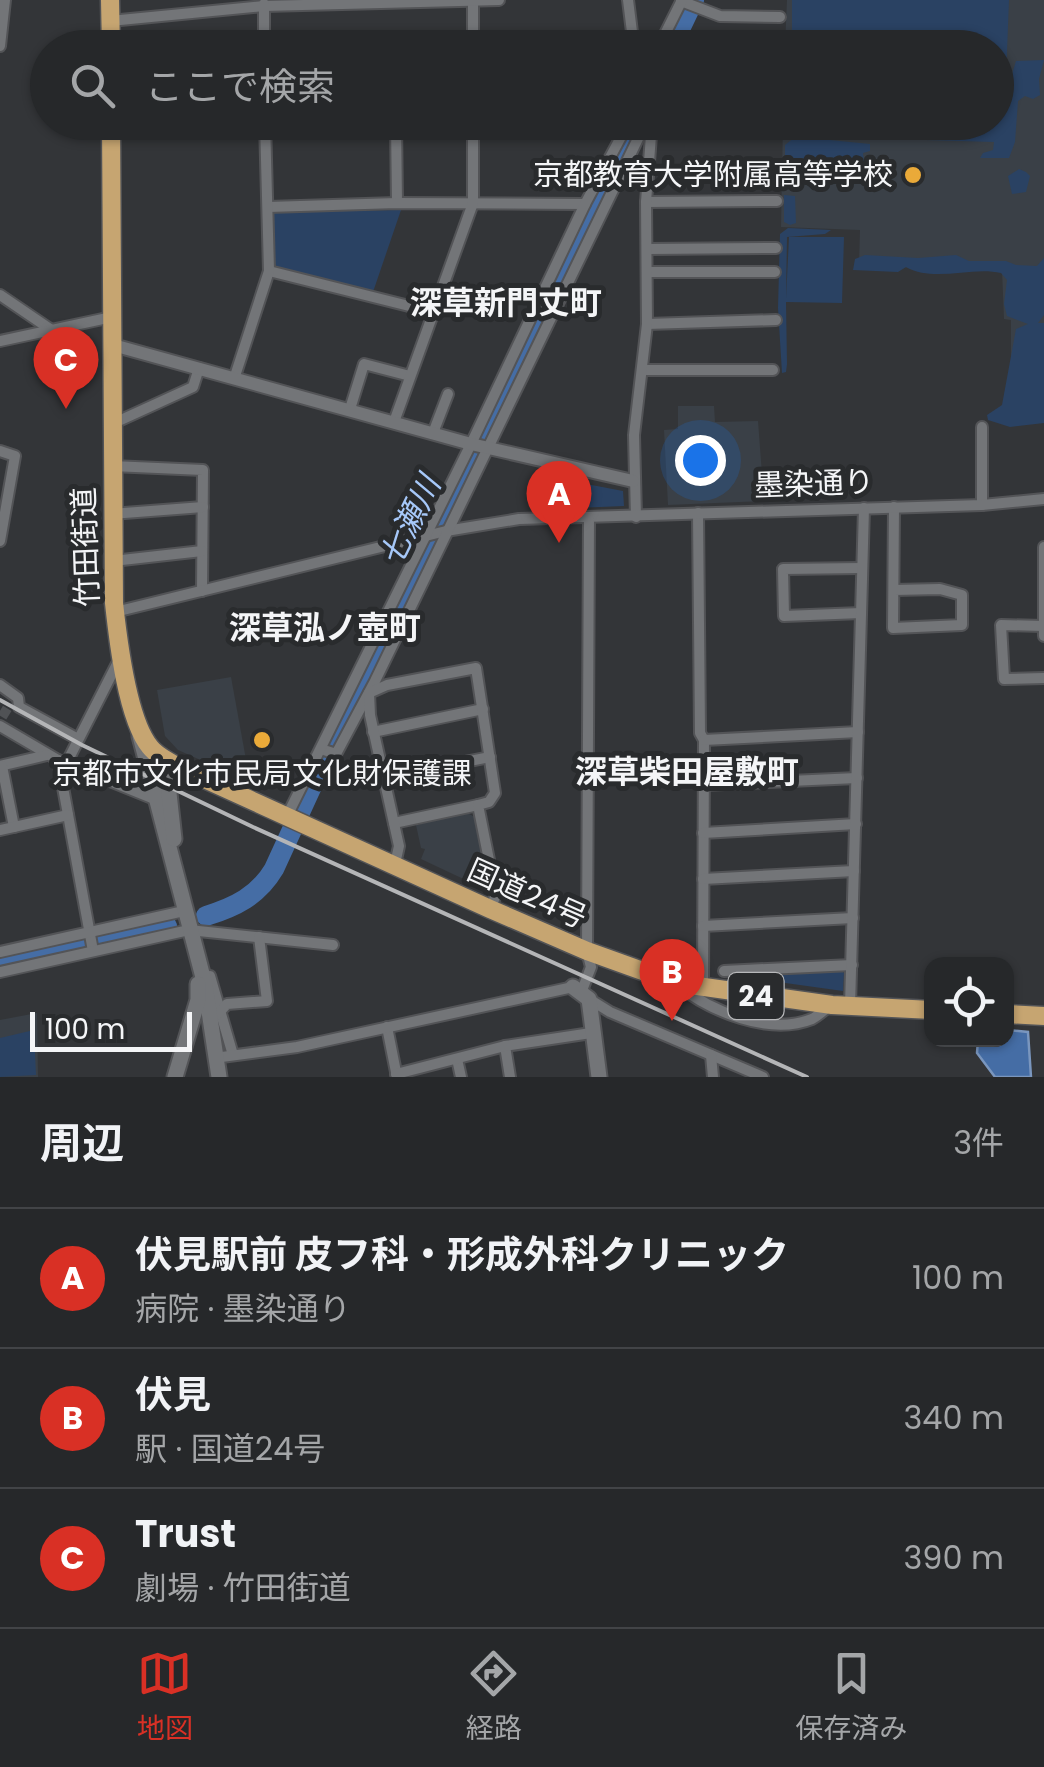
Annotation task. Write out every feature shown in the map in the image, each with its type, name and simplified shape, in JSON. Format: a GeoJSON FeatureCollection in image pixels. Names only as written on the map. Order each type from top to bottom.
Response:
{"type":"FeatureCollection","features":[{"type":"Feature","properties":{"kind":"highway"},"geometry":{"type":"LineString","coordinates":[[110,0],[110,30]]}},
{"type":"Feature","properties":{"kind":"highway","name":"竹田街道"},"geometry":{"type":"LineString","coordinates":[[111,140],[112,561],[115,612],[138,726]]}},
{"type":"Feature","properties":{"kind":"highway","name":"国道24号"},"geometry":{"type":"LineString","coordinates":[[138,726],[151,749],[176,766],[490,909],[676,983],[841,1005],[924,1010]]}},
{"type":"Feature","properties":{"kind":"highway"},"geometry":{"type":"LineString","coordinates":[[1014,1014],[1044,1016]]}},
{"type":"Feature","properties":{"kind":"main road","name":"竹田街道"},"geometry":{"type":"LineString","coordinates":[[138,726],[196,960],[216,1016],[214,1058],[219,1077]]}},
{"type":"Feature","properties":{"kind":"main road"},"geometry":{"type":"LineString","coordinates":[[173,860],[174,808],[168,784],[176,766]]}},
{"type":"Feature","properties":{"kind":"main road","name":"竹田街道"},"geometry":{"type":"LineString","coordinates":[[175,1077],[198,1000],[196,960]]}},
{"type":"Feature","properties":{"kind":"main road"},"geometry":{"type":"LineString","coordinates":[[581,993],[598,1077]]}},
{"type":"Feature","properties":{"kind":"main road"},"geometry":{"type":"LineString","coordinates":[[190,1026],[197,1019],[216,1016]]}},
{"type":"Feature","properties":{"kind":"street"},"geometry":{"type":"LineString","coordinates":[[0,46],[5,0]]}},
{"type":"Feature","properties":{"kind":"street"},"geometry":{"type":"LineString","coordinates":[[473,0],[473,30]]}},
{"type":"Feature","properties":{"kind":"street"},"geometry":{"type":"LineString","coordinates":[[110,22],[184,6],[499,0]]}},
{"type":"Feature","properties":{"kind":"street"},"geometry":{"type":"LineString","coordinates":[[628,0],[632,30]]}},
{"type":"Feature","properties":{"kind":"street"},"geometry":{"type":"LineString","coordinates":[[668,30],[683,1],[720,16],[780,18]]}},
{"type":"Feature","properties":{"kind":"street"},"geometry":{"type":"LineString","coordinates":[[264,3],[264,30]]}},
{"type":"Feature","properties":{"kind":"street"},"geometry":{"type":"LineString","coordinates":[[235,376],[269,271],[266,140]]}},
{"type":"Feature","properties":{"kind":"street"},"geometry":{"type":"LineString","coordinates":[[396,140],[396,203]]}},
{"type":"Feature","properties":{"kind":"street"},"geometry":{"type":"LineString","coordinates":[[394,422],[473,203],[473,140]]}},
{"type":"Feature","properties":{"kind":"street"},"geometry":{"type":"LineString","coordinates":[[327,751],[336,754],[369,693],[444,531],[585,204],[619,140]]}},
{"type":"Feature","properties":{"kind":"street"},"geometry":{"type":"LineString","coordinates":[[293,818],[426,536],[479,446],[640,140]]}},
{"type":"Feature","properties":{"kind":"street"},"geometry":{"type":"LineString","coordinates":[[636,517],[636,415],[644,370],[649,272],[648,140]]}},
{"type":"Feature","properties":{"kind":"street"},"geometry":{"type":"LineString","coordinates":[[646,202],[776,201]]}},
{"type":"Feature","properties":{"kind":"street"},"geometry":{"type":"LineString","coordinates":[[268,207],[585,204]]}},
{"type":"Feature","properties":{"kind":"street"},"geometry":{"type":"LineString","coordinates":[[648,248],[776,248]]}},
{"type":"Feature","properties":{"kind":"street"},"geometry":{"type":"LineString","coordinates":[[269,271],[434,312]]}},
{"type":"Feature","properties":{"kind":"street"},"geometry":{"type":"LineString","coordinates":[[649,272],[776,272]]}},
{"type":"Feature","properties":{"kind":"street"},"geometry":{"type":"LineString","coordinates":[[0,295],[50,329]]}},
{"type":"Feature","properties":{"kind":"street"},"geometry":{"type":"LineString","coordinates":[[0,341],[112,317]]}},
{"type":"Feature","properties":{"kind":"street"},"geometry":{"type":"LineString","coordinates":[[647,324],[776,320]]}},
{"type":"Feature","properties":{"kind":"street"},"geometry":{"type":"LineString","coordinates":[[113,345],[479,446],[634,481]]}},
{"type":"Feature","properties":{"kind":"street"},"geometry":{"type":"LineString","coordinates":[[350,409],[364,364],[410,376]]}},
{"type":"Feature","properties":{"kind":"street"},"geometry":{"type":"LineString","coordinates":[[111,424],[193,387],[199,368]]}},
{"type":"Feature","properties":{"kind":"street"},"geometry":{"type":"LineString","coordinates":[[644,370],[773,370]]}},
{"type":"Feature","properties":{"kind":"street"},"geometry":{"type":"LineString","coordinates":[[434,433],[448,394]]}},
{"type":"Feature","properties":{"kind":"street"},"geometry":{"type":"LineString","coordinates":[[982,427],[982,505]]}},
{"type":"Feature","properties":{"kind":"street"},"geometry":{"type":"LineString","coordinates":[[0,451],[14,456],[0,542]]}},
{"type":"Feature","properties":{"kind":"street"},"geometry":{"type":"LineString","coordinates":[[111,466],[203,470],[202,591]]}},
{"type":"Feature","properties":{"kind":"street","name":"墨染通り"},"geometry":{"type":"LineString","coordinates":[[115,612],[444,531],[518,520],[982,505],[1044,499]]}},
{"type":"Feature","properties":{"kind":"street"},"geometry":{"type":"LineString","coordinates":[[111,514],[203,507]]}},
{"type":"Feature","properties":{"kind":"street"},"geometry":{"type":"LineString","coordinates":[[894,507],[894,590],[894,628],[962,625],[962,595],[940,589],[894,590]]}},
{"type":"Feature","properties":{"kind":"street"},"geometry":{"type":"LineString","coordinates":[[676,983],[719,1012],[746,1020],[783,1023],[811,1019],[841,1005],[852,966],[864,508]]}},
{"type":"Feature","properties":{"kind":"street"},"geometry":{"type":"LineString","coordinates":[[698,513],[700,733],[704,740],[704,989]]}},
{"type":"Feature","properties":{"kind":"street"},"geometry":{"type":"LineString","coordinates":[[581,993],[591,967],[589,518]]}},
{"type":"Feature","properties":{"kind":"street"},"geometry":{"type":"LineString","coordinates":[[1044,548],[1044,636]]}},
{"type":"Feature","properties":{"kind":"street"},"geometry":{"type":"LineString","coordinates":[[112,561],[202,551]]}},
{"type":"Feature","properties":{"kind":"street"},"geometry":{"type":"LineString","coordinates":[[861,614],[784,616],[783,568],[862,568]]}},
{"type":"Feature","properties":{"kind":"street"},"geometry":{"type":"LineString","coordinates":[[1044,626],[1001,625],[1004,679],[1044,678]]}},
{"type":"Feature","properties":{"kind":"street"},"geometry":{"type":"LineString","coordinates":[[14,826],[1,766],[57,759],[78,739],[122,655]]}},
{"type":"Feature","properties":{"kind":"street"},"geometry":{"type":"LineString","coordinates":[[369,693],[476,668],[495,792],[489,802],[478,806],[394,822]]}},
{"type":"Feature","properties":{"kind":"street"},"geometry":{"type":"LineString","coordinates":[[369,693],[399,846],[394,864]]}},
{"type":"Feature","properties":{"kind":"street"},"geometry":{"type":"LineString","coordinates":[[6,694],[18,698],[19,707],[78,739]]}},
{"type":"Feature","properties":{"kind":"street"},"geometry":{"type":"LineString","coordinates":[[374,732],[483,710]]}},
{"type":"Feature","properties":{"kind":"street"},"geometry":{"type":"LineString","coordinates":[[1,721],[57,759],[158,800]]}},
{"type":"Feature","properties":{"kind":"street"},"geometry":{"type":"LineString","coordinates":[[704,740],[858,732]]}},
{"type":"Feature","properties":{"kind":"street"},"geometry":{"type":"LineString","coordinates":[[384,778],[490,757]]}},
{"type":"Feature","properties":{"kind":"street"},"geometry":{"type":"LineString","coordinates":[[57,759],[92,942]]}},
{"type":"Feature","properties":{"kind":"street"},"geometry":{"type":"LineString","coordinates":[[704,785],[857,778]]}},
{"type":"Feature","properties":{"kind":"street"},"geometry":{"type":"LineString","coordinates":[[478,806],[496,895],[490,909]]}},
{"type":"Feature","properties":{"kind":"street"},"geometry":{"type":"LineString","coordinates":[[0,830],[68,815]]}},
{"type":"Feature","properties":{"kind":"street"},"geometry":{"type":"LineString","coordinates":[[704,833],[856,824]]}},
{"type":"Feature","properties":{"kind":"street"},"geometry":{"type":"LineString","coordinates":[[703,879],[854,871]]}},
{"type":"Feature","properties":{"kind":"street"},"geometry":{"type":"LineString","coordinates":[[0,972],[39,954],[92,942],[184,911]]}},
{"type":"Feature","properties":{"kind":"street"},"geometry":{"type":"LineString","coordinates":[[703,926],[853,918]]}},
{"type":"Feature","properties":{"kind":"street"},"geometry":{"type":"LineString","coordinates":[[0,952],[39,954],[92,942],[189,930],[333,945]]}},
{"type":"Feature","properties":{"kind":"street"},"geometry":{"type":"LineString","coordinates":[[234,1055],[216,1016],[227,1004],[267,1001],[260,937]]}},
{"type":"Feature","properties":{"kind":"street"},"geometry":{"type":"LineString","coordinates":[[724,970],[852,966]]}},
{"type":"Feature","properties":{"kind":"street"},"geometry":{"type":"LineString","coordinates":[[214,1058],[297,1047],[581,993],[610,1012],[763,1077]]}},
{"type":"Feature","properties":{"kind":"street"},"geometry":{"type":"LineString","coordinates":[[387,1027],[397,1076],[504,1046],[591,1034]]}},
{"type":"Feature","properties":{"kind":"street"},"geometry":{"type":"LineString","coordinates":[[504,1046],[510,1077]]}},
{"type":"Feature","properties":{"kind":"street"},"geometry":{"type":"LineString","coordinates":[[711,1055],[713,1077]]}},
{"type":"Feature","properties":{"kind":"street"},"geometry":{"type":"LineString","coordinates":[[457,1058],[460,1077]]}},
{"type":"Feature","properties":{"kind":"shaded area","name":"京都教育大学附属高等学校"},"geometry":{"type":"Polygon","coordinates":[[[787,0],[1044,0],[1044,420],[1011,420],[1011,320],[1004,319],[1002,270],[859,266],[860,230],[781,227],[783,140],[1014,140],[1014,30],[786,30],[787,0]]]}},
{"type":"Feature","properties":{"kind":"shaded area"},"geometry":{"type":"Polygon","coordinates":[[[792,0],[1009,0],[1008,30],[792,30],[792,0]]]}},
{"type":"Feature","properties":{"kind":"shaded area"},"geometry":{"type":"Polygon","coordinates":[[[1044,60],[1040,95],[1018,101],[1015,142],[1009,158],[980,158],[993,150],[994,142],[927,140],[1014,140],[1016,61],[1044,60]]]}},
{"type":"Feature","properties":{"kind":"shaded area"},"geometry":{"type":"Polygon","coordinates":[[[791,140],[830,140],[870,144],[870,151],[863,153],[864,162],[858,172],[794,186],[785,185],[785,145],[791,140]]]}},
{"type":"Feature","properties":{"kind":"shaded area"},"geometry":{"type":"Polygon","coordinates":[[[1019,169],[1030,176],[1026,192],[1012,194],[1008,176],[1019,169]]]}},
{"type":"Feature","properties":{"kind":"shaded area"},"geometry":{"type":"Polygon","coordinates":[[[784,195],[795,196],[796,223],[790,225],[784,222],[784,195]]]}},
{"type":"Feature","properties":{"kind":"shaded area"},"geometry":{"type":"Polygon","coordinates":[[[401,210],[373,292],[280,271],[273,261],[273,212],[401,210]]]}},
{"type":"Feature","properties":{"kind":"shaded area"},"geometry":{"type":"Polygon","coordinates":[[[788,228],[831,230],[825,234],[787,237],[786,299],[789,237],[844,237],[842,303],[786,302],[787,364],[786,372],[782,373],[778,308],[780,234],[788,228]]]}},
{"type":"Feature","properties":{"kind":"shaded area"},"geometry":{"type":"Polygon","coordinates":[[[865,255],[956,255],[969,261],[1037,266],[1044,258],[1044,315],[1038,323],[1044,323],[1044,423],[1010,427],[988,420],[987,415],[1002,405],[1016,329],[1028,324],[1007,316],[1007,280],[1001,273],[929,274],[906,267],[898,272],[853,270],[855,259],[865,255]]]}},
{"type":"Feature","properties":{"kind":"shaded area"},"geometry":{"type":"Polygon","coordinates":[[[678,406],[714,406],[715,422],[758,421],[764,501],[668,505],[664,430],[678,429],[678,406]]]}},
{"type":"Feature","properties":{"kind":"shaded area"},"geometry":{"type":"Polygon","coordinates":[[[576,482],[623,491],[624,506],[576,508],[576,482]]]}},
{"type":"Feature","properties":{"kind":"shaded area"},"geometry":{"type":"Polygon","coordinates":[[[231,677],[250,782],[178,750],[165,736],[157,690],[231,677]]]}},
{"type":"Feature","properties":{"kind":"shaded area"},"geometry":{"type":"Polygon","coordinates":[[[467,813],[475,817],[489,891],[421,859],[425,849],[421,848],[416,825],[467,813]]]}},
{"type":"Feature","properties":{"kind":"shaded area"},"geometry":{"type":"Polygon","coordinates":[[[840,969],[844,973],[843,991],[736,976],[740,973],[840,969]]]}},
{"type":"Feature","properties":{"kind":"shaded area"},"geometry":{"type":"Polygon","coordinates":[[[37,1013],[38,1077],[0,1077],[0,1020],[37,1013]]]}},
{"type":"Feature","properties":{"kind":"shaded area"},"geometry":{"type":"Polygon","coordinates":[[[34,1030],[36,1075],[0,1077],[0,1038],[34,1030]]]}},
{"type":"Feature","properties":{"kind":"shaded area"},"geometry":{"type":"Polygon","coordinates":[[[1014,1031],[1028,1032],[1031,1077],[995,1077],[977,1053],[977,1047],[1014,1047],[1014,1031]]]}},
{"type":"Feature","properties":{"kind":"waterway","name":"七瀬川"},"geometry":{"type":"LineString","coordinates":[[680,30],[694,0]]}},
{"type":"Feature","properties":{"kind":"waterway","name":"七瀬川"},"geometry":{"type":"LineString","coordinates":[[206,916],[245,899],[274,869],[628,140]]}},
{"type":"Feature","properties":{"kind":"waterway","name":"七瀬川"},"geometry":{"type":"LineString","coordinates":[[0,965],[167,926]]}},
{"type":"Feature","properties":{"kind":"tunnel"},"geometry":{"type":"LineString","coordinates":[[2,717],[10,704]]}},
{"type":"Feature","properties":{"kind":"railway"},"geometry":{"type":"LineString","coordinates":[[0,700],[82,745],[253,827],[807,1077]]}},
{"type":"Feature","properties":{"kind":"place","name":"京都教育大学附属高等学校"},"geometry":{"type":"Point","coordinates":[913,175]}},
{"type":"Feature","properties":{"kind":"place","name":"Trust"},"geometry":{"type":"Point","coordinates":[66,409]}},
{"type":"Feature","properties":{"kind":"place","name":"伏見駅前 皮フ科・形成外科クリニック"},"geometry":{"type":"Point","coordinates":[559,543]}},
{"type":"Feature","properties":{"kind":"place","name":"京都市文化市民局文化財保護課"},"geometry":{"type":"Point","coordinates":[262,740]}},
{"type":"Feature","properties":{"kind":"place","name":"伏見"},"geometry":{"type":"Point","coordinates":[672,1021]}},
{"type":"Feature","properties":{"kind":"district","name":"深草新門丈町"},"geometry":{"type":"Point","coordinates":[506,303]}},
{"type":"Feature","properties":{"kind":"district","name":"深草泓ノ壺町"},"geometry":{"type":"Point","coordinates":[325,628]}},
{"type":"Feature","properties":{"kind":"district","name":"深草柴田屋敷町"},"geometry":{"type":"Point","coordinates":[687,772]}}]}
